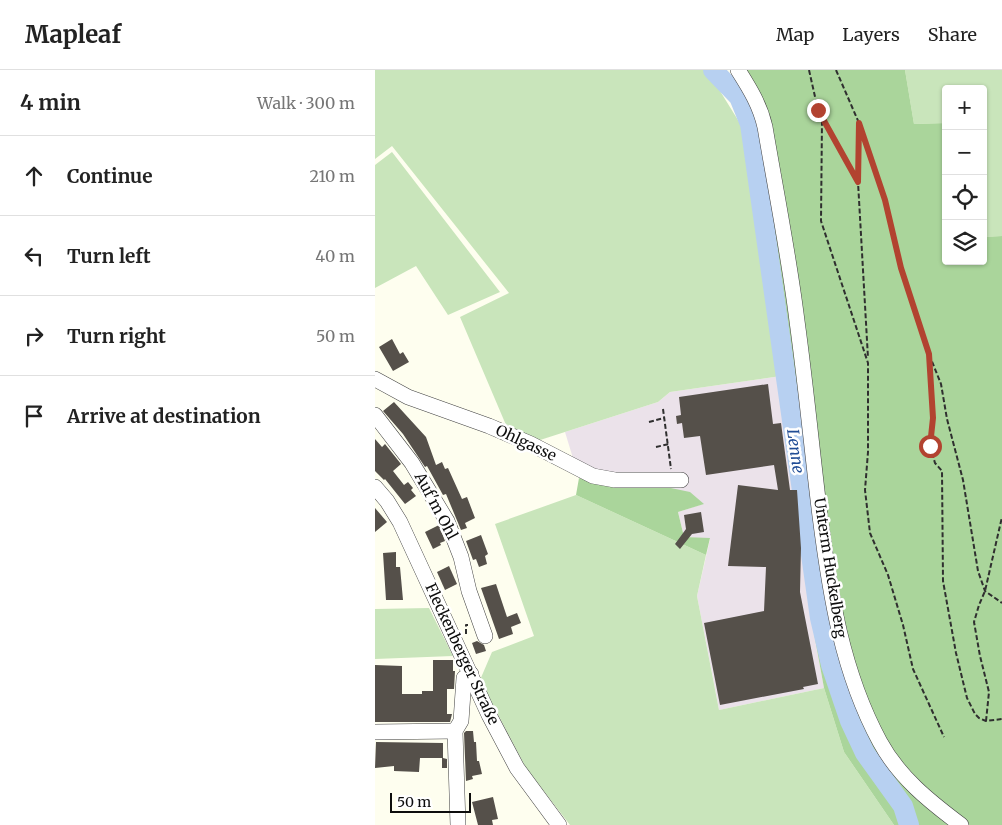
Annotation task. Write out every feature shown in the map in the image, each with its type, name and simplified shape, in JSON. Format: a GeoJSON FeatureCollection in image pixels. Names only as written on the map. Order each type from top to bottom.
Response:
{"type":"FeatureCollection","features":[{"type":"Feature","properties":{"kind":"street","name":"Unterm Huckelberg"},"geometry":{"type":"LineString","coordinates":[[738,70],[754,95],[765,127],[797,320],[825,554],[836,616],[851,677],[880,743],[894,764],[917,790],[961,825]]}},
{"type":"Feature","properties":{"kind":"street","name":"Ohlgasse"},"geometry":{"type":"LineString","coordinates":[[375,379],[408,397],[489,426],[531,444],[593,476],[615,480],[677,480]]}},
{"type":"Feature","properties":{"kind":"street","name":"Auf'm Ohl"},"geometry":{"type":"LineString","coordinates":[[375,415],[412,462],[447,520],[461,557],[469,591],[485,636]]}},
{"type":"Feature","properties":{"kind":"street","name":"Fleckenberger Straße"},"geometry":{"type":"LineString","coordinates":[[375,487],[387,501],[400,522],[489,715],[517,768],[556,823]]}},
{"type":"Feature","properties":{"kind":"street"},"geometry":{"type":"LineString","coordinates":[[459,825],[455,731],[461,721],[464,678],[471,674]]}},
{"type":"Feature","properties":{"kind":"street"},"geometry":{"type":"LineString","coordinates":[[375,732],[455,731]]}},
{"type":"Feature","properties":{"kind":"path"},"geometry":{"type":"LineString","coordinates":[[809,70],[822,120],[858,182]]}},
{"type":"Feature","properties":{"kind":"path"},"geometry":{"type":"LineString","coordinates":[[836,70],[859,123],[885,200],[901,268],[929,354],[941,384],[947,419],[963,480],[978,570],[985,591],[1002,603]]}},
{"type":"Feature","properties":{"kind":"path"},"geometry":{"type":"LineString","coordinates":[[822,120],[821,221],[868,363]]}},
{"type":"Feature","properties":{"kind":"path"},"geometry":{"type":"LineString","coordinates":[[859,123],[858,182],[868,363],[868,452],[865,490],[870,533],[887,575],[903,625],[913,669],[944,737]]}},
{"type":"Feature","properties":{"kind":"path"},"geometry":{"type":"LineString","coordinates":[[929,354],[933,418],[930,446],[935,463],[942,471],[943,582],[956,653],[967,698],[975,714],[979,718],[987,720],[1002,719]]}},
{"type":"Feature","properties":{"kind":"path"},"geometry":{"type":"LineString","coordinates":[[663,409],[677,480]]}},
{"type":"Feature","properties":{"kind":"path"},"geometry":{"type":"LineString","coordinates":[[649,422],[664,418]]}},
{"type":"Feature","properties":{"kind":"path"},"geometry":{"type":"LineString","coordinates":[[656,447],[669,444]]}},
{"type":"Feature","properties":{"kind":"path"},"geometry":{"type":"LineString","coordinates":[[987,720],[989,692],[974,622],[985,591],[1002,517]]}},
{"type":"Feature","properties":{"kind":"path"},"geometry":{"type":"LineString","coordinates":[[459,648],[466,643],[466,625],[480,621]]}},
{"type":"Feature","properties":{"kind":"shaded area"},"geometry":{"type":"Polygon","coordinates":[[[781,376],[798,488],[811,617],[824,688],[719,710],[697,596],[710,539],[684,537],[678,512],[703,504],[579,478],[565,432],[658,402],[670,392],[781,376]]]}},
{"type":"Feature","properties":{"kind":"green space"},"geometry":{"type":"Polygon","coordinates":[[[375,70],[707,70],[746,133],[781,376],[670,392],[658,402],[537,441],[506,425],[460,317],[509,293],[392,146],[375,159],[375,70]]]}},
{"type":"Feature","properties":{"kind":"green space"},"geometry":{"type":"Polygon","coordinates":[[[733,70],[905,70],[914,124],[942,123],[942,265],[987,265],[987,237],[1002,236],[1002,825],[894,825],[844,752],[824,688],[811,617],[798,488],[746,133],[733,70]]]}},
{"type":"Feature","properties":{"kind":"green space"},"geometry":{"type":"Polygon","coordinates":[[[905,70],[1002,70],[1002,236],[987,237],[987,85],[942,85],[942,123],[914,124],[905,70]]]}},
{"type":"Feature","properties":{"kind":"green space"},"geometry":{"type":"Polygon","coordinates":[[[392,152],[500,292],[448,315],[416,266],[375,288],[375,165],[392,152]]]}},
{"type":"Feature","properties":{"kind":"green space"},"geometry":{"type":"Polygon","coordinates":[[[579,478],[601,484],[666,487],[690,492],[704,504],[678,512],[684,537],[710,538],[706,555],[576,495],[579,478]]]}},
{"type":"Feature","properties":{"kind":"green space"},"geometry":{"type":"Polygon","coordinates":[[[576,495],[706,555],[697,596],[719,710],[824,688],[844,752],[894,825],[570,825],[526,768],[480,680],[492,652],[534,636],[495,524],[576,495]]]}},
{"type":"Feature","properties":{"kind":"green space"},"geometry":{"type":"Polygon","coordinates":[[[429,608],[453,656],[375,659],[375,609],[429,608]]]}},
{"type":"Feature","properties":{"kind":"building"},"geometry":{"type":"Polygon","coordinates":[[[392,339],[400,354],[403,352],[409,362],[393,371],[379,347],[392,339]]]}},
{"type":"Feature","properties":{"kind":"building"},"geometry":{"type":"Polygon","coordinates":[[[768,384],[773,424],[781,423],[790,490],[797,490],[801,548],[800,592],[818,684],[803,687],[804,689],[720,705],[704,623],[764,611],[766,567],[728,566],[738,485],[778,490],[774,465],[706,475],[700,436],[684,438],[682,423],[677,424],[676,416],[681,415],[679,397],[768,384]]]}},
{"type":"Feature","properties":{"kind":"building"},"geometry":{"type":"Polygon","coordinates":[[[394,402],[426,437],[436,465],[442,462],[445,469],[448,468],[462,499],[467,497],[475,518],[465,523],[467,528],[461,530],[446,494],[443,495],[427,466],[425,467],[403,434],[383,411],[394,402]]]}},
{"type":"Feature","properties":{"kind":"building"},"geometry":{"type":"Polygon","coordinates":[[[375,439],[382,447],[385,444],[401,464],[393,471],[404,485],[408,482],[413,488],[411,490],[416,496],[405,504],[385,479],[375,471],[375,439]]]}},
{"type":"Feature","properties":{"kind":"building"},"geometry":{"type":"Polygon","coordinates":[[[375,508],[387,522],[375,532],[375,508]]]}},
{"type":"Feature","properties":{"kind":"building"},"geometry":{"type":"Polygon","coordinates":[[[701,512],[704,532],[692,534],[680,549],[675,544],[686,529],[684,515],[701,512]]]}},
{"type":"Feature","properties":{"kind":"building"},"geometry":{"type":"Polygon","coordinates":[[[439,525],[445,541],[433,549],[425,532],[439,525]]]}},
{"type":"Feature","properties":{"kind":"building"},"geometry":{"type":"Polygon","coordinates":[[[481,535],[488,554],[485,556],[487,564],[479,567],[476,559],[473,560],[466,541],[481,535]]]}},
{"type":"Feature","properties":{"kind":"building"},"geometry":{"type":"Polygon","coordinates":[[[396,552],[396,567],[400,567],[403,600],[386,600],[383,553],[396,552]]]}},
{"type":"Feature","properties":{"kind":"building"},"geometry":{"type":"Polygon","coordinates":[[[449,566],[457,584],[445,590],[437,572],[449,566]]]}},
{"type":"Feature","properties":{"kind":"building"},"geometry":{"type":"Polygon","coordinates":[[[496,584],[507,617],[517,613],[521,623],[511,627],[513,634],[499,639],[481,588],[496,584]]]}},
{"type":"Feature","properties":{"kind":"building"},"geometry":{"type":"Polygon","coordinates":[[[477,641],[484,645],[486,651],[476,654],[472,643],[477,641]]]}},
{"type":"Feature","properties":{"kind":"building"},"geometry":{"type":"Polygon","coordinates":[[[433,660],[453,660],[453,671],[455,671],[454,689],[447,689],[447,714],[452,714],[450,722],[375,722],[375,665],[402,666],[402,694],[422,694],[422,691],[433,691],[433,660]]]}},
{"type":"Feature","properties":{"kind":"building"},"geometry":{"type":"Polygon","coordinates":[[[466,731],[473,731],[474,742],[476,742],[477,761],[479,761],[482,774],[472,776],[473,779],[466,781],[464,733],[466,731]]]}},
{"type":"Feature","properties":{"kind":"building"},"geometry":{"type":"Polygon","coordinates":[[[376,742],[443,743],[443,758],[447,759],[447,768],[442,768],[442,758],[420,758],[419,772],[394,771],[394,766],[375,768],[376,742]]]}},
{"type":"Feature","properties":{"kind":"building"},"geometry":{"type":"Polygon","coordinates":[[[493,797],[498,819],[492,820],[493,825],[478,825],[472,802],[493,797]]]}},
{"type":"Feature","properties":{"kind":"waterway","name":"Lenne"},"geometry":{"type":"LineString","coordinates":[[713,70],[739,97],[750,124],[820,618],[831,665],[850,721],[865,753],[903,806],[909,825]]}},
{"type":"Feature","properties":{"kind":"route"},"geometry":{"type":"LineString","coordinates":[[818,110],[858,182],[859,123],[885,200],[901,268],[929,354],[933,418],[930,446]]}}]}
